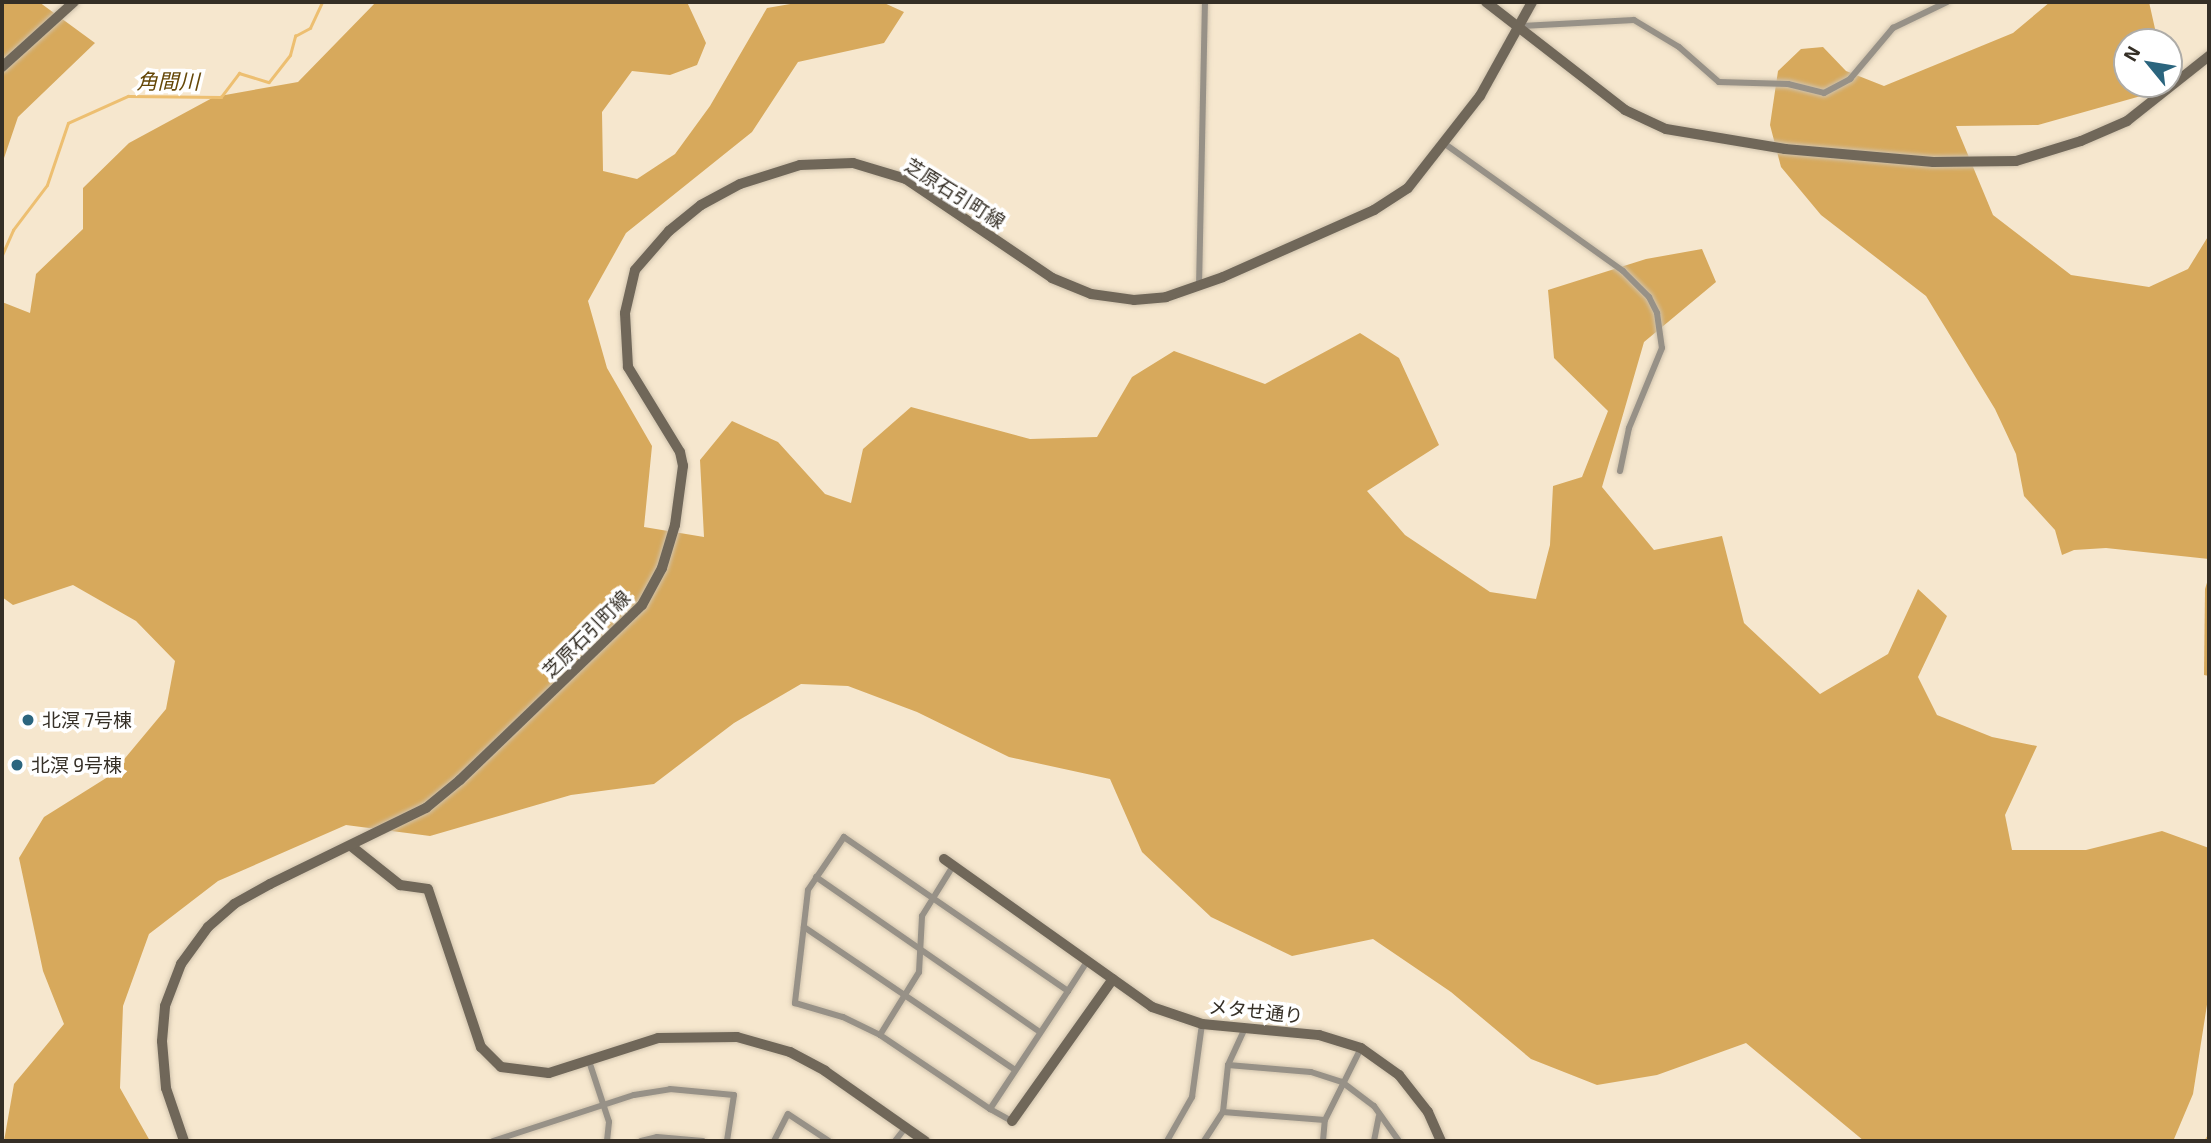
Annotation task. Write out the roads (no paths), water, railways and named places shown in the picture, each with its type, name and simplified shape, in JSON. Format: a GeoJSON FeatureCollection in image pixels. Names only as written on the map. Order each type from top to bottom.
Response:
{"type":"FeatureCollection","features":[{"type":"Feature","properties":{"kind":"street"},"geometry":{"type":"LineString","coordinates":[[2,67],[74,2]]}},
{"type":"Feature","properties":{"kind":"street"},"geometry":{"type":"LineString","coordinates":[[1199,287],[1205,2]]}},
{"type":"Feature","properties":{"kind":"street"},"geometry":{"type":"LineString","coordinates":[[1486,2],[1522,26],[1625,110],[1666,130],[1785,149],[1933,162],[2017,161],[2081,141],[2127,121],[2209,56]]}},
{"type":"Feature","properties":{"kind":"street","name":"芝原石引町線"},"geometry":{"type":"LineString","coordinates":[[184,1141],[166,1088],[162,1041],[165,1006],[181,964],[208,927],[234,904],[426,808],[460,780],[642,605],[662,568],[674,525],[682,466],[680,452],[628,367],[624,334],[627,288],[652,248],[701,205],[740,184],[800,164],[853,163],[906,179],[1052,278],[1091,294],[1134,300],[1199,287],[1374,210],[1408,188],[1445,144],[1522,26],[1532,2]]}},
{"type":"Feature","properties":{"kind":"street"},"geometry":{"type":"LineString","coordinates":[[1522,26],[1634,20],[1679,47],[1719,82],[1788,84],[1824,93],[1850,79],[1894,28],[1947,2]]}},
{"type":"Feature","properties":{"kind":"street"},"geometry":{"type":"LineString","coordinates":[[1445,144],[1623,271],[1649,297],[1657,313],[1662,348],[1629,428],[1620,471]]}},
{"type":"Feature","properties":{"kind":"street"},"geometry":{"type":"LineString","coordinates":[[1068,991],[930,899],[844,837],[808,890],[795,1003],[843,1017],[880,1035],[1012,1121],[1113,979]]}},
{"type":"Feature","properties":{"kind":"street"},"geometry":{"type":"LineString","coordinates":[[351,846],[400,885],[428,890],[481,1047],[501,1067],[550,1073],[658,1038],[737,1037],[790,1052],[925,1141]]}},
{"type":"Feature","properties":{"kind":"street"},"geometry":{"type":"LineString","coordinates":[[880,1035],[919,972],[922,916],[948,863]]}},
{"type":"Feature","properties":{"kind":"street","name":"メタせ通り"},"geometry":{"type":"LineString","coordinates":[[948,863],[1152,1007],[1202,1024],[1320,1035],[1361,1048],[1399,1076],[1428,1112],[1441,1141]]}},
{"type":"Feature","properties":{"kind":"street"},"geometry":{"type":"LineString","coordinates":[[816,877],[1040,1032]]}},
{"type":"Feature","properties":{"kind":"street"},"geometry":{"type":"LineString","coordinates":[[804,927],[1015,1070]]}},
{"type":"Feature","properties":{"kind":"street"},"geometry":{"type":"LineString","coordinates":[[990,1109],[1088,960]]}},
{"type":"Feature","properties":{"kind":"street"},"geometry":{"type":"LineString","coordinates":[[1167,1141],[1192,1097],[1202,1024]]}},
{"type":"Feature","properties":{"kind":"street"},"geometry":{"type":"LineString","coordinates":[[1204,1141],[1223,1112],[1228,1066],[1245,1028]]}},
{"type":"Feature","properties":{"kind":"street"},"geometry":{"type":"LineString","coordinates":[[1323,1141],[1325,1120],[1361,1048]]}},
{"type":"Feature","properties":{"kind":"street"},"geometry":{"type":"LineString","coordinates":[[589,1061],[609,1122],[607,1141]]}},
{"type":"Feature","properties":{"kind":"street"},"geometry":{"type":"LineString","coordinates":[[1228,1066],[1311,1072],[1342,1082],[1374,1106],[1399,1141]]}},
{"type":"Feature","properties":{"kind":"street"},"geometry":{"type":"LineString","coordinates":[[492,1141],[604,1106],[670,1089],[734,1095],[726,1141]]}},
{"type":"Feature","properties":{"kind":"street"},"geometry":{"type":"LineString","coordinates":[[1223,1112],[1325,1120]]}},
{"type":"Feature","properties":{"kind":"street"},"geometry":{"type":"LineString","coordinates":[[774,1141],[788,1114],[829,1141]]}},
{"type":"Feature","properties":{"kind":"street"},"geometry":{"type":"LineString","coordinates":[[1374,1141],[1379,1116]]}},
{"type":"Feature","properties":{"kind":"street"},"geometry":{"type":"LineString","coordinates":[[895,1141],[905,1128]]}},
{"type":"Feature","properties":{"kind":"street"},"geometry":{"type":"LineString","coordinates":[[641,1141],[657,1137],[703,1141]]}},
{"type":"Feature","properties":{"kind":"waterway","name":"角間川"},"geometry":{"type":"LineString","coordinates":[[2,255],[13,230],[47,185],[68,123],[128,96],[221,97],[239,73],[269,82],[290,55],[295,36],[310,28],[322,2]]}},
{"type":"Feature","properties":{"kind":"waterway"},"geometry":{"type":"LineString","coordinates":[[2205,1141],[2209,1135]]}},
{"type":"Feature","properties":{"kind":"place","name":"北溟 7号棟"},"geometry":{"type":"Point","coordinates":[28,720]}},
{"type":"Feature","properties":{"kind":"place","name":"北溟 9号棟"},"geometry":{"type":"Point","coordinates":[17,765]}}]}
